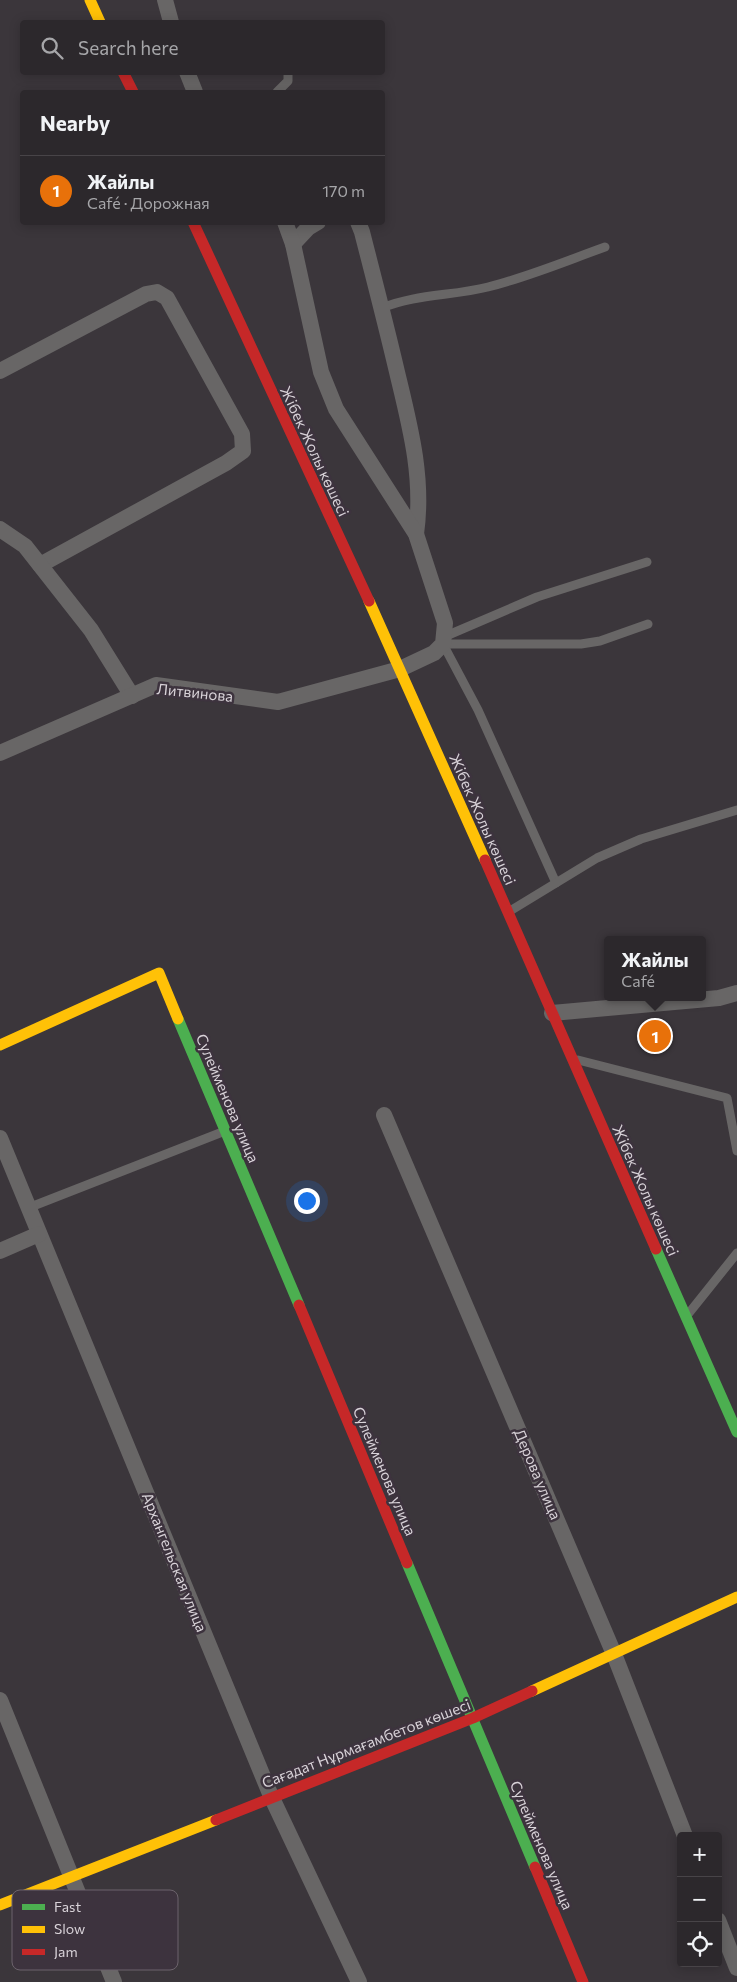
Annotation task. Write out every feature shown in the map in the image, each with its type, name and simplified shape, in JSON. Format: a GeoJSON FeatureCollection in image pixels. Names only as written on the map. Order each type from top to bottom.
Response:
{"type":"FeatureCollection","features":[{"type":"Feature","properties":{"kind":"main road"},"geometry":{"type":"LineString","coordinates":[[90,0],[99,20]]}},
{"type":"Feature","properties":{"kind":"main road"},"geometry":{"type":"LineString","coordinates":[[124,75],[131,90]]}},
{"type":"Feature","properties":{"kind":"main road","name":"Жібек Жолы көшесі"},"geometry":{"type":"LineString","coordinates":[[194,225],[400,669],[737,1432]]}},
{"type":"Feature","properties":{"kind":"main road","name":"Сулейменова улица"},"geometry":{"type":"LineString","coordinates":[[0,1045],[159,973],[583,1982]]}},
{"type":"Feature","properties":{"kind":"main road","name":"Сағадат Нұрмағамбетов көшесі"},"geometry":{"type":"LineString","coordinates":[[37,1890],[473,1718],[737,1597]]}},
{"type":"Feature","properties":{"kind":"main road","name":"Сағадат Нұрмағамбетов көшесі"},"geometry":{"type":"LineString","coordinates":[[0,1905],[12,1900]]}},
{"type":"Feature","properties":{"kind":"street"},"geometry":{"type":"LineString","coordinates":[[165,0],[170,20]]}},
{"type":"Feature","properties":{"kind":"street"},"geometry":{"type":"LineString","coordinates":[[188,75],[194,90]]}},
{"type":"Feature","properties":{"kind":"street"},"geometry":{"type":"LineString","coordinates":[[286,225],[293,244],[320,372],[336,409],[416,534],[445,623],[444,640]]}},
{"type":"Feature","properties":{"kind":"street"},"geometry":{"type":"LineString","coordinates":[[293,244],[313,225]]}},
{"type":"Feature","properties":{"kind":"street"},"geometry":{"type":"LineString","coordinates":[[359,225],[382,308],[415,447],[420,508],[416,534]]}},
{"type":"Feature","properties":{"kind":"street"},"geometry":{"type":"LineString","coordinates":[[0,371],[146,294],[157,292],[167,298],[242,434],[243,451],[40,565]]}},
{"type":"Feature","properties":{"kind":"street"},"geometry":{"type":"LineString","coordinates":[[0,529],[25,546],[91,630],[132,696]]}},
{"type":"Feature","properties":{"kind":"street","name":"Литвинова"},"geometry":{"type":"LineString","coordinates":[[0,754],[156,685],[278,702],[400,669],[434,653],[444,640]]}},
{"type":"Feature","properties":{"kind":"street"},"geometry":{"type":"LineString","coordinates":[[706,999],[737,993]]}},
{"type":"Feature","properties":{"kind":"street"},"geometry":{"type":"LineString","coordinates":[[552,1013],[685,1001]]}},
{"type":"Feature","properties":{"kind":"street","name":"Дерова улица"},"geometry":{"type":"LineString","coordinates":[[384,1115],[614,1654],[683,1832]]}},
{"type":"Feature","properties":{"kind":"street","name":"Архангельская улица"},"geometry":{"type":"LineString","coordinates":[[0,1138],[272,1796],[359,1982]]}},
{"type":"Feature","properties":{"kind":"street"},"geometry":{"type":"LineString","coordinates":[[0,1251],[39,1234]]}},
{"type":"Feature","properties":{"kind":"street"},"geometry":{"type":"LineString","coordinates":[[0,1700],[77,1890]]}},
{"type":"Feature","properties":{"kind":"street"},"geometry":{"type":"LineString","coordinates":[[719,1922],[737,1968]]}},
{"type":"Feature","properties":{"kind":"street"},"geometry":{"type":"LineString","coordinates":[[109,1970],[114,1982]]}},
{"type":"Feature","properties":{"kind":"lane"},"geometry":{"type":"LineString","coordinates":[[279,90],[288,81],[288,75]]}},
{"type":"Feature","properties":{"kind":"lane"},"geometry":{"type":"LineString","coordinates":[[382,308],[410,299],[487,287],[529,275],[605,247]]}},
{"type":"Feature","properties":{"kind":"lane"},"geometry":{"type":"LineString","coordinates":[[444,640],[537,597],[648,562]]}},
{"type":"Feature","properties":{"kind":"lane"},"geometry":{"type":"LineString","coordinates":[[444,640],[581,644],[600,641],[648,624]]}},
{"type":"Feature","properties":{"kind":"lane"},"geometry":{"type":"LineString","coordinates":[[444,640],[478,710],[556,883]]}},
{"type":"Feature","properties":{"kind":"lane"},"geometry":{"type":"LineString","coordinates":[[507,913],[597,858],[641,839],[737,810]]}},
{"type":"Feature","properties":{"kind":"lane"},"geometry":{"type":"LineString","coordinates":[[572,1058],[727,1098],[737,1151]]}},
{"type":"Feature","properties":{"kind":"lane"},"geometry":{"type":"LineString","coordinates":[[28,1208],[226,1131]]}},
{"type":"Feature","properties":{"kind":"lane"},"geometry":{"type":"LineString","coordinates":[[686,1317],[737,1253]]}},
{"type":"Feature","properties":{"kind":"traffic: fast"},"geometry":{"type":"LineString","coordinates":[[178,1019],[299,1305]]}},
{"type":"Feature","properties":{"kind":"traffic: fast"},"geometry":{"type":"LineString","coordinates":[[656,1249],[737,1432]]}},
{"type":"Feature","properties":{"kind":"traffic: fast"},"geometry":{"type":"LineString","coordinates":[[407,1563],[535,1867]]}},
{"type":"Feature","properties":{"kind":"traffic: slow"},"geometry":{"type":"LineString","coordinates":[[90,0],[99,20]]}},
{"type":"Feature","properties":{"kind":"traffic: slow"},"geometry":{"type":"LineString","coordinates":[[369,601],[485,860]]}},
{"type":"Feature","properties":{"kind":"traffic: slow"},"geometry":{"type":"LineString","coordinates":[[0,1045],[159,973],[178,1019]]}},
{"type":"Feature","properties":{"kind":"traffic: slow"},"geometry":{"type":"LineString","coordinates":[[532,1691],[737,1597]]}},
{"type":"Feature","properties":{"kind":"traffic: slow"},"geometry":{"type":"LineString","coordinates":[[38,1890],[216,1820]]}},
{"type":"Feature","properties":{"kind":"traffic: slow"},"geometry":{"type":"LineString","coordinates":[[0,1905],[12,1900]]}},
{"type":"Feature","properties":{"kind":"traffic: jam"},"geometry":{"type":"LineString","coordinates":[[124,75],[132,90]]}},
{"type":"Feature","properties":{"kind":"traffic: jam"},"geometry":{"type":"LineString","coordinates":[[194,225],[369,601]]}},
{"type":"Feature","properties":{"kind":"traffic: jam"},"geometry":{"type":"LineString","coordinates":[[485,860],[656,1249]]}},
{"type":"Feature","properties":{"kind":"traffic: jam"},"geometry":{"type":"LineString","coordinates":[[299,1305],[407,1563]]}},
{"type":"Feature","properties":{"kind":"traffic: jam"},"geometry":{"type":"LineString","coordinates":[[216,1820],[473,1718],[532,1691]]}},
{"type":"Feature","properties":{"kind":"traffic: jam"},"geometry":{"type":"LineString","coordinates":[[535,1867],[583,1982]]}},
{"type":"Feature","properties":{"kind":"place","name":"Жайлы"},"geometry":{"type":"Point","coordinates":[655,1036]}}]}
